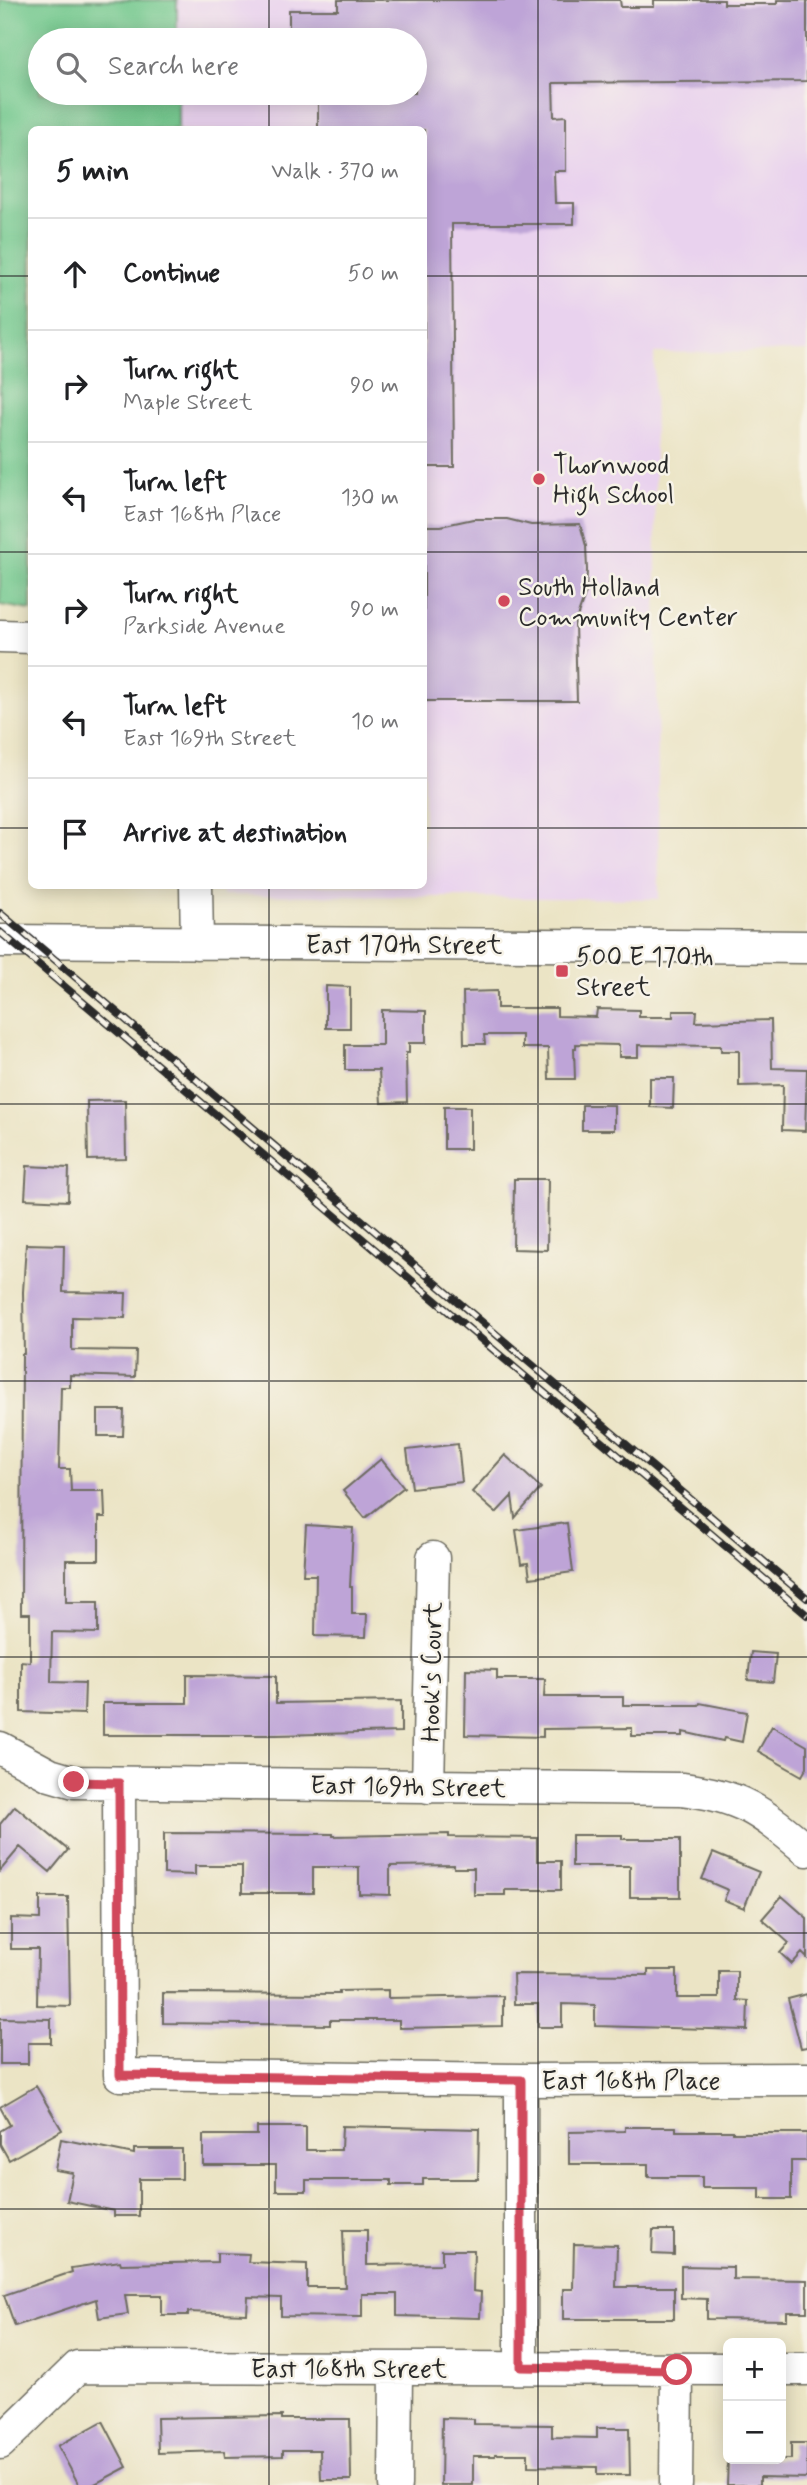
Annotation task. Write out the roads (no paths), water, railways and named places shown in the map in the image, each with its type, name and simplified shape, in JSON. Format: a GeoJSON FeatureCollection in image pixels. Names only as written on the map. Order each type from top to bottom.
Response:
{"type":"FeatureCollection","features":[{"type":"Feature","properties":{"kind":"street"},"geometry":{"type":"LineString","coordinates":[[0,636],[28,638]]}},
{"type":"Feature","properties":{"kind":"street"},"geometry":{"type":"LineString","coordinates":[[196,889],[197,943]]}},
{"type":"Feature","properties":{"kind":"street","name":"East 170th Street"},"geometry":{"type":"LineString","coordinates":[[0,942],[807,947]]}},
{"type":"Feature","properties":{"kind":"street","name":"Hook's Court"},"geometry":{"type":"LineString","coordinates":[[428,1787],[433,1558]]}},
{"type":"Feature","properties":{"kind":"street","name":"East 169th Street"},"geometry":{"type":"LineString","coordinates":[[0,1748],[50,1775],[74,1782],[682,1789],[710,1792],[733,1799],[763,1814],[807,1850]]}},
{"type":"Feature","properties":{"kind":"street","name":"East 168th Place"},"geometry":{"type":"LineString","coordinates":[[119,1783],[120,2075],[521,2080],[807,2079]]}},
{"type":"Feature","properties":{"kind":"street"},"geometry":{"type":"LineString","coordinates":[[521,2080],[521,2367]]}},
{"type":"Feature","properties":{"kind":"street","name":"East 168th Street"},"geometry":{"type":"LineString","coordinates":[[0,2443],[78,2367],[723,2369]]}},
{"type":"Feature","properties":{"kind":"street"},"geometry":{"type":"LineString","coordinates":[[396,2368],[396,2485]]}},
{"type":"Feature","properties":{"kind":"street"},"geometry":{"type":"LineString","coordinates":[[786,2369],[807,2369]]}},
{"type":"Feature","properties":{"kind":"street"},"geometry":{"type":"LineString","coordinates":[[676,2485],[677,2370]]}},
{"type":"Feature","properties":{"kind":"railway"},"geometry":{"type":"LineString","coordinates":[[0,913],[807,1598]]}},
{"type":"Feature","properties":{"kind":"railway"},"geometry":{"type":"LineString","coordinates":[[0,932],[807,1615]]}},
{"type":"Feature","properties":{"kind":"place","name":"Thornwood High School"},"geometry":{"type":"Point","coordinates":[539,479]}},
{"type":"Feature","properties":{"kind":"place","name":"South Holland Community Center"},"geometry":{"type":"Point","coordinates":[504,601]}},
{"type":"Feature","properties":{"kind":"place","name":"500 E 170th Street"},"geometry":{"type":"Point","coordinates":[562,971]}}]}
